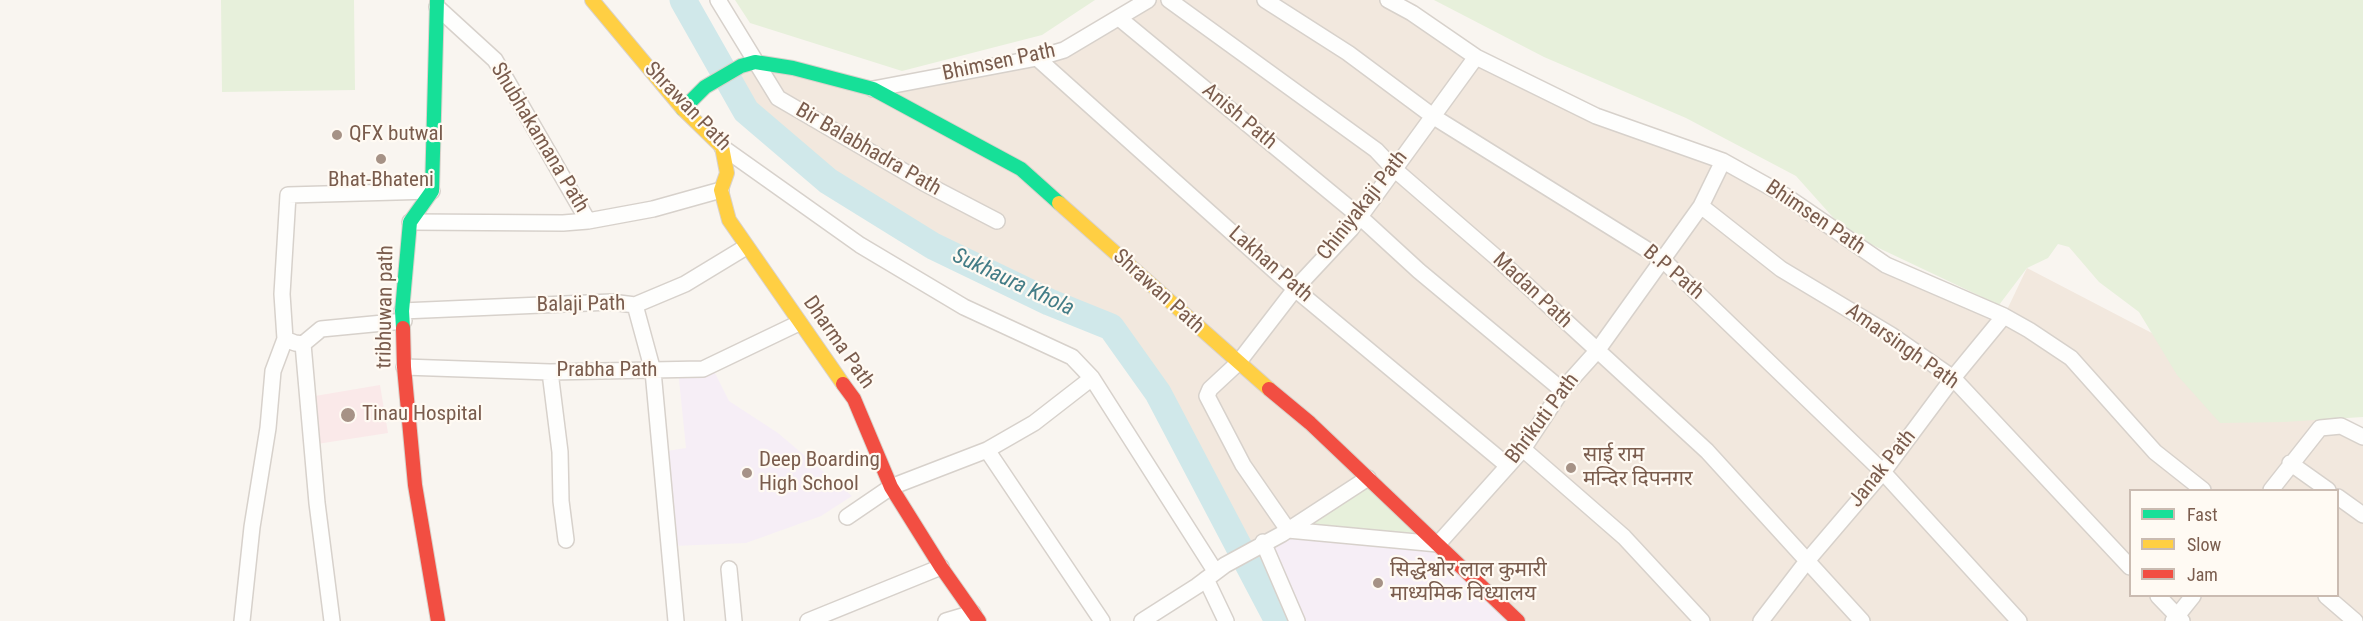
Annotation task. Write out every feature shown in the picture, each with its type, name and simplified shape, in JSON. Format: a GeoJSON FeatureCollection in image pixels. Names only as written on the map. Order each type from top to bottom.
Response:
{"type":"FeatureCollection","features":[{"type":"Feature","properties":{"kind":"street","name":"Shrawan Path"},"geometry":{"type":"LineString","coordinates":[[592,0],[683,109],[722,147],[861,245],[964,306],[1072,357],[1092,378],[1215,571],[1226,621]]}},
{"type":"Feature","properties":{"kind":"street","name":"Bir Balabhadra Path"},"geometry":{"type":"LineString","coordinates":[[718,0],[748,64],[778,99],[924,183],[998,221]]}},
{"type":"Feature","properties":{"kind":"street","name":"Bhimsen Path"},"geometry":{"type":"LineString","coordinates":[[873,89],[1037,58],[1064,50],[1148,0]]}},
{"type":"Feature","properties":{"kind":"street","name":"Madan Path"},"geometry":{"type":"LineString","coordinates":[[1169,0],[1376,150],[1393,168],[1497,258],[1707,451],[1862,621]]}},
{"type":"Feature","properties":{"kind":"street","name":"B.P Path"},"geometry":{"type":"LineString","coordinates":[[1265,0],[1348,53],[1434,117],[1662,259],[1883,472],[2019,621]]}},
{"type":"Feature","properties":{"kind":"street","name":"Bhimsen Path"},"geometry":{"type":"LineString","coordinates":[[1388,0],[1415,6],[1476,57],[1596,116],[1723,161],[1784,195],[1886,265],[2004,316],[2072,358],[2156,452],[2202,489]]}},
{"type":"Feature","properties":{"kind":"street"},"geometry":{"type":"LineString","coordinates":[[242,621],[252,526],[268,428],[273,371],[285,339],[282,294],[288,195],[432,191],[437,4]]}},
{"type":"Feature","properties":{"kind":"street","name":"Shubhakamana Path"},"geometry":{"type":"LineString","coordinates":[[437,4],[495,60],[588,221]]}},
{"type":"Feature","properties":{"kind":"street","name":"Anish Path"},"geometry":{"type":"LineString","coordinates":[[1119,18],[1359,216],[1419,271],[1562,390]]}},
{"type":"Feature","properties":{"kind":"street","name":"Chiniyakaji Path"},"geometry":{"type":"LineString","coordinates":[[1288,531],[1243,465],[1207,396],[1216,382],[1238,363],[1295,289],[1351,229],[1393,168],[1434,117],[1476,57]]}},
{"type":"Feature","properties":{"kind":"street","name":"Lakhan Path"},"geometry":{"type":"LineString","coordinates":[[1037,58],[1295,289],[1508,466]]}},
{"type":"Feature","properties":{"kind":"street","name":"Shrawan Path"},"geometry":{"type":"LineString","coordinates":[[748,64],[793,68],[873,89],[1021,169],[1238,363],[1310,423],[1518,621]]}},
{"type":"Feature","properties":{"kind":"street"},"geometry":{"type":"LineString","coordinates":[[683,109],[705,87],[748,64]]}},
{"type":"Feature","properties":{"kind":"street","name":"Dharma Path"},"geometry":{"type":"LineString","coordinates":[[722,147],[727,173],[721,190],[729,220],[854,399],[891,487],[941,567],[976,617]]}},
{"type":"Feature","properties":{"kind":"street","name":"Bhrikuti Path"},"geometry":{"type":"LineString","coordinates":[[1438,544],[1523,449],[1562,390],[1597,351],[1701,206],[1723,161]]}},
{"type":"Feature","properties":{"kind":"street","name":"Shubhakamana Path"},"geometry":{"type":"LineString","coordinates":[[410,222],[562,223],[588,221],[653,209],[721,190]]}},
{"type":"Feature","properties":{"kind":"street","name":"tribhuwan path"},"geometry":{"type":"LineString","coordinates":[[432,191],[410,222],[403,316],[404,367],[415,485],[438,621]]}},
{"type":"Feature","properties":{"kind":"street","name":"Amarsingh Path"},"geometry":{"type":"LineString","coordinates":[[1701,206],[1781,269],[1891,335],[1953,378],[2129,566]]}},
{"type":"Feature","properties":{"kind":"street","name":"Balaji Path"},"geometry":{"type":"LineString","coordinates":[[303,344],[321,329],[403,316],[610,302],[635,304],[685,284],[746,247]]}},
{"type":"Feature","properties":{"kind":"street"},"geometry":{"type":"LineString","coordinates":[[635,304],[654,371],[676,621]]}},
{"type":"Feature","properties":{"kind":"street","name":"Janak Path"},"geometry":{"type":"LineString","coordinates":[[1761,621],[1807,561],[1883,472],[1953,378],[2004,316]]}},
{"type":"Feature","properties":{"kind":"street","name":"Prabha Path"},"geometry":{"type":"LineString","coordinates":[[404,367],[550,372],[703,369],[799,323]]}},
{"type":"Feature","properties":{"kind":"street"},"geometry":{"type":"LineString","coordinates":[[285,339],[303,344],[316,502],[332,621]]}},
{"type":"Feature","properties":{"kind":"street"},"geometry":{"type":"LineString","coordinates":[[550,372],[560,452],[561,501],[566,540]]}},
{"type":"Feature","properties":{"kind":"street"},"geometry":{"type":"LineString","coordinates":[[847,516],[891,487],[987,450],[1034,423],[1092,378]]}},
{"type":"Feature","properties":{"kind":"street"},"geometry":{"type":"LineString","coordinates":[[2272,489],[2320,428],[2341,426],[2363,437]]}},
{"type":"Feature","properties":{"kind":"street"},"geometry":{"type":"LineString","coordinates":[[1523,449],[1624,537],[1702,621]]}},
{"type":"Feature","properties":{"kind":"street"},"geometry":{"type":"LineString","coordinates":[[987,450],[1102,621]]}},
{"type":"Feature","properties":{"kind":"street"},"geometry":{"type":"LineString","coordinates":[[2290,463],[2327,489]]}},
{"type":"Feature","properties":{"kind":"street"},"geometry":{"type":"LineString","coordinates":[[1142,621],[1215,571],[1288,531],[1368,478]]}},
{"type":"Feature","properties":{"kind":"street"},"geometry":{"type":"LineString","coordinates":[[2339,498],[2363,515]]}},
{"type":"Feature","properties":{"kind":"street"},"geometry":{"type":"LineString","coordinates":[[1288,531],[1438,544]]}},
{"type":"Feature","properties":{"kind":"street"},"geometry":{"type":"LineString","coordinates":[[1263,543],[1297,621]]}},
{"type":"Feature","properties":{"kind":"street"},"geometry":{"type":"LineString","coordinates":[[808,621],[941,567]]}},
{"type":"Feature","properties":{"kind":"street"},"geometry":{"type":"LineString","coordinates":[[729,569],[734,621]]}},
{"type":"Feature","properties":{"kind":"street"},"geometry":{"type":"LineString","coordinates":[[2159,597],[2178,620],[2192,597]]}},
{"type":"Feature","properties":{"kind":"street"},"geometry":{"type":"LineString","coordinates":[[2327,597],[2355,621]]}},
{"type":"Feature","properties":{"kind":"street"},"geometry":{"type":"LineString","coordinates":[[946,621],[976,617]]}},
{"type":"Feature","properties":{"kind":"shaded area"},"geometry":{"type":"Polygon","coordinates":[[[1148,0],[1388,0],[1596,116],[1723,161],[1886,265],[2004,316],[2027,268],[2363,443],[2363,621],[1279,621],[1233,533],[1111,327],[828,181],[746,111],[725,75],[741,66],[873,89],[1037,58],[1148,0]]]}},
{"type":"Feature","properties":{"kind":"shaded area","name":"Deep Boarding High School"},"geometry":{"type":"Polygon","coordinates":[[[711,365],[729,401],[778,433],[852,496],[821,516],[746,543],[673,546],[667,451],[686,448],[678,370],[711,365]]]}},
{"type":"Feature","properties":{"kind":"shaded area","name":"Tinau Hospital"},"geometry":{"type":"Polygon","coordinates":[[[380,385],[388,433],[317,444],[309,397],[380,385]]]}},
{"type":"Feature","properties":{"kind":"shaded area","name":"सिद्धेश्वोर लाल कुमारी माध्यमिक विध्यालय"},"geometry":{"type":"Polygon","coordinates":[[[1282,534],[1438,544],[1512,621],[1297,621],[1263,543],[1282,534]]]}},
{"type":"Feature","properties":{"kind":"green space"},"geometry":{"type":"Polygon","coordinates":[[[221,0],[354,0],[355,90],[222,92],[221,0]]]}},
{"type":"Feature","properties":{"kind":"green space"},"geometry":{"type":"Polygon","coordinates":[[[735,0],[1095,0],[1042,35],[902,71],[750,23],[735,0]]]}},
{"type":"Feature","properties":{"kind":"green space"},"geometry":{"type":"Polygon","coordinates":[[[1434,0],[2363,0],[2363,417],[2220,423],[2177,375],[2139,312],[2099,282],[2069,247],[2058,244],[2048,258],[2027,268],[1999,305],[1847,233],[1796,176],[1686,118],[1544,57],[1434,0]]]}},
{"type":"Feature","properties":{"kind":"green space"},"geometry":{"type":"Polygon","coordinates":[[[1368,478],[1438,544],[1282,534],[1368,478]]]}},
{"type":"Feature","properties":{"kind":"waterway","name":"Sukhaura Khola"},"geometry":{"type":"LineString","coordinates":[[683,0],[746,111],[828,181],[933,246],[1049,302],[1111,327],[1158,393],[1278,621]]}},
{"type":"Feature","properties":{"kind":"traffic: fast"},"geometry":{"type":"LineString","coordinates":[[403,328],[402,311],[410,222],[432,191],[437,0]]}},
{"type":"Feature","properties":{"kind":"traffic: fast"},"geometry":{"type":"LineString","coordinates":[[683,109],[705,87],[741,66],[755,62],[793,68],[873,89],[1021,169],[1059,203]]}},
{"type":"Feature","properties":{"kind":"traffic: slow"},"geometry":{"type":"LineString","coordinates":[[592,0],[683,109],[722,147],[727,173],[721,190],[729,220],[843,384]]}},
{"type":"Feature","properties":{"kind":"traffic: slow"},"geometry":{"type":"LineString","coordinates":[[1059,203],[1269,389]]}},
{"type":"Feature","properties":{"kind":"traffic: jam"},"geometry":{"type":"LineString","coordinates":[[403,328],[404,367],[415,485],[438,621]]}},
{"type":"Feature","properties":{"kind":"traffic: jam"},"geometry":{"type":"LineString","coordinates":[[843,384],[854,399],[891,487],[941,567],[979,621]]}},
{"type":"Feature","properties":{"kind":"traffic: jam"},"geometry":{"type":"LineString","coordinates":[[1269,389],[1310,423],[1518,621]]}},
{"type":"Feature","properties":{"kind":"place","name":"QFX butwal"},"geometry":{"type":"Point","coordinates":[337,135]}},
{"type":"Feature","properties":{"kind":"place","name":"Bhat-Bhateni"},"geometry":{"type":"Point","coordinates":[381,159]}},
{"type":"Feature","properties":{"kind":"place","name":"Tinau Hospital"},"geometry":{"type":"Point","coordinates":[348,415]}},
{"type":"Feature","properties":{"kind":"place","name":"साई राम मन्दिर दिपनगर"},"geometry":{"type":"Point","coordinates":[1571,468]}},
{"type":"Feature","properties":{"kind":"place","name":"Deep Boarding High School"},"geometry":{"type":"Point","coordinates":[747,473]}},
{"type":"Feature","properties":{"kind":"place","name":"सिद्धेश्वोर लाल कुमारी माध्यमिक विध्यालय"},"geometry":{"type":"Point","coordinates":[1378,583]}}]}
